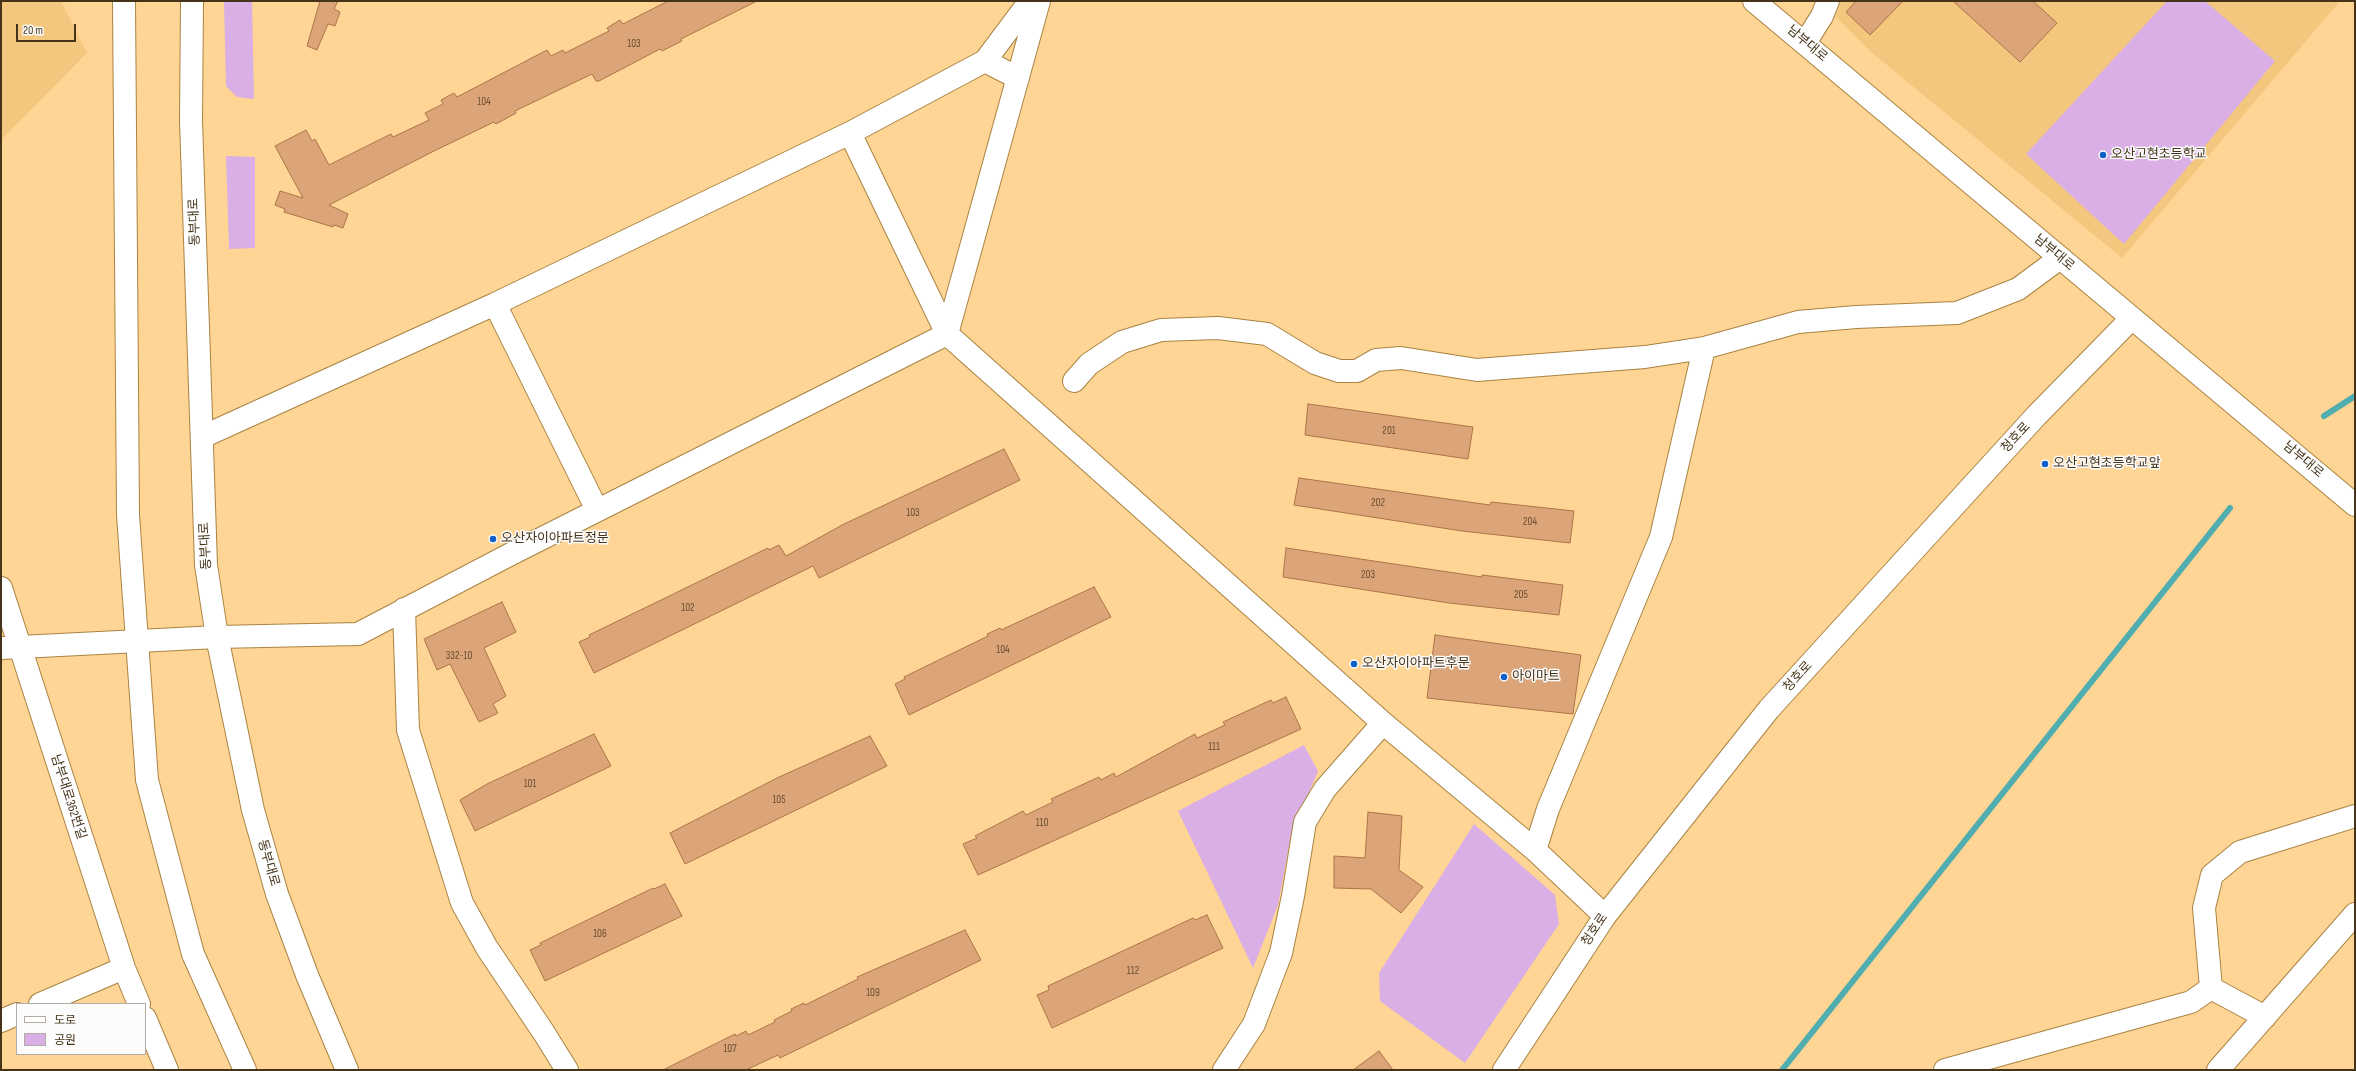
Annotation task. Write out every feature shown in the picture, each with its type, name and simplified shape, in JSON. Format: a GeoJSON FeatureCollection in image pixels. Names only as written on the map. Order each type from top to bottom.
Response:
{"type":"FeatureCollection","features":[{"type":"Feature","properties":{"kind":"street"},"geometry":{"type":"LineString","coordinates":[[124,1],[128,515],[147,780],[193,954],[245,1070]]}},
{"type":"Feature","properties":{"kind":"street","name":"동부대로"},"geometry":{"type":"LineString","coordinates":[[192,1],[191,120],[206,565],[217,637],[253,810],[277,894],[307,975],[347,1070]]}},
{"type":"Feature","properties":{"kind":"street"},"geometry":{"type":"LineString","coordinates":[[202,437],[495,304],[850,133],[985,61],[1030,1]]}},
{"type":"Feature","properties":{"kind":"street"},"geometry":{"type":"LineString","coordinates":[[11,648],[217,637],[358,634],[597,510],[947,334],[1039,1]]}},
{"type":"Feature","properties":{"kind":"street","name":"남부대로"},"geometry":{"type":"LineString","coordinates":[[1754,1],[1806,43],[2060,258],[2222,391],[2355,504]]}},
{"type":"Feature","properties":{"kind":"street"},"geometry":{"type":"LineString","coordinates":[[1806,43],[1822,16],[1828,1]]}},
{"type":"Feature","properties":{"kind":"street"},"geometry":{"type":"LineString","coordinates":[[985,61],[1018,78]]}},
{"type":"Feature","properties":{"kind":"street"},"geometry":{"type":"LineString","coordinates":[[850,133],[947,334],[1383,723],[1535,850],[1605,916]]}},
{"type":"Feature","properties":{"kind":"street"},"geometry":{"type":"LineString","coordinates":[[1074,381],[1089,364],[1122,342],[1161,330],[1218,328],[1267,334],[1315,363],[1339,371],[1357,371],[1376,360],[1401,358],[1477,370],[1645,357],[1704,348],[1798,322],[1856,317],[1957,313],[2018,289],[2060,258]]}},
{"type":"Feature","properties":{"kind":"street"},"geometry":{"type":"LineString","coordinates":[[495,304],[597,510]]}},
{"type":"Feature","properties":{"kind":"street","name":"청호로"},"geometry":{"type":"LineString","coordinates":[[1504,1070],[1605,916],[1769,709],[2036,416],[2132,318]]}},
{"type":"Feature","properties":{"kind":"street"},"geometry":{"type":"LineString","coordinates":[[1535,850],[1548,809],[1660,537],[1704,348]]}},
{"type":"Feature","properties":{"kind":"street","name":"남부대로362번길"},"geometry":{"type":"LineString","coordinates":[[1,588],[11,648],[124,968],[139,1003]]}},
{"type":"Feature","properties":{"kind":"street"},"geometry":{"type":"LineString","coordinates":[[404,609],[408,730],[462,903],[486,948],[544,1033],[567,1070]]}},
{"type":"Feature","properties":{"kind":"street"},"geometry":{"type":"LineString","coordinates":[[1224,1070],[1254,1024],[1281,953],[1293,896],[1305,822],[1325,789],[1383,723]]}},
{"type":"Feature","properties":{"kind":"street"},"geometry":{"type":"LineString","coordinates":[[2211,988],[2204,908],[2212,875],[2240,852],[2355,816]]}},
{"type":"Feature","properties":{"kind":"street"},"geometry":{"type":"LineString","coordinates":[[2218,1070],[2355,914]]}},
{"type":"Feature","properties":{"kind":"street"},"geometry":{"type":"LineString","coordinates":[[42,1003],[124,968]]}},
{"type":"Feature","properties":{"kind":"street"},"geometry":{"type":"LineString","coordinates":[[2211,988],[2265,1017]]}},
{"type":"Feature","properties":{"kind":"street"},"geometry":{"type":"LineString","coordinates":[[1945,1070],[2191,1002],[2211,988]]}},
{"type":"Feature","properties":{"kind":"street"},"geometry":{"type":"LineString","coordinates":[[1,1021],[16,1014]]}},
{"type":"Feature","properties":{"kind":"street"},"geometry":{"type":"LineString","coordinates":[[146,1020],[167,1070]]}},
{"type":"Feature","properties":{"kind":"shaded area"},"geometry":{"type":"Polygon","coordinates":[[[1,1],[61,1],[87,53],[1,140],[1,1]]]}},
{"type":"Feature","properties":{"kind":"shaded area","name":"오산고현초등학교"},"geometry":{"type":"Polygon","coordinates":[[[1841,1],[2340,1],[2122,258],[1871,52],[1836,17],[1841,1]]]}},
{"type":"Feature","properties":{"kind":"green space"},"geometry":{"type":"Polygon","coordinates":[[[224,1],[252,1],[254,99],[237,97],[226,86],[224,1]]]}},
{"type":"Feature","properties":{"kind":"green space"},"geometry":{"type":"Polygon","coordinates":[[[2167,1],[2205,1],[2275,61],[2124,244],[2026,154],[2167,1]]]}},
{"type":"Feature","properties":{"kind":"green space"},"geometry":{"type":"Polygon","coordinates":[[[226,156],[255,157],[255,248],[229,249],[226,156]]]}},
{"type":"Feature","properties":{"kind":"green space"},"geometry":{"type":"Polygon","coordinates":[[[1304,745],[1318,771],[1291,835],[1278,905],[1253,968],[1178,811],[1304,745]]]}},
{"type":"Feature","properties":{"kind":"green space"},"geometry":{"type":"Polygon","coordinates":[[[1474,824],[1555,895],[1559,924],[1465,1063],[1380,1001],[1379,973],[1474,824]]]}},
{"type":"Feature","properties":{"kind":"building"},"geometry":{"type":"Polygon","coordinates":[[[320,1],[338,1],[334,9],[340,12],[335,26],[328,24],[317,50],[307,46],[320,1]]]}},
{"type":"Feature","properties":{"kind":"building"},"geometry":{"type":"Polygon","coordinates":[[[668,1],[757,1],[681,39],[682,41],[662,51],[660,49],[599,81],[596,81],[592,74],[515,111],[516,113],[496,124],[494,122],[432,152],[329,205],[348,214],[343,228],[334,225],[333,227],[284,212],[285,209],[275,205],[280,191],[303,198],[275,146],[306,130],[312,141],[315,139],[329,165],[391,134],[393,137],[429,120],[425,113],[443,104],[441,100],[454,93],[457,97],[547,50],[551,56],[563,50],[565,53],[609,31],[607,28],[620,20],[623,24],[668,1]]]}},
{"type":"Feature","properties":{"kind":"building"},"geometry":{"type":"Polygon","coordinates":[[[1856,1],[1903,1],[1870,35],[1846,12],[1856,1]]]}},
{"type":"Feature","properties":{"kind":"building"},"geometry":{"type":"Polygon","coordinates":[[[1953,1],[2033,1],[2057,23],[2020,62],[1953,1]]]}},
{"type":"Feature","properties":{"kind":"building"},"geometry":{"type":"Polygon","coordinates":[[[1308,404],[1473,427],[1468,459],[1305,435],[1308,404]]]}},
{"type":"Feature","properties":{"kind":"building"},"geometry":{"type":"Polygon","coordinates":[[[1004,449],[1020,480],[819,578],[813,566],[594,673],[579,642],[590,637],[589,635],[768,548],[769,550],[779,545],[786,556],[844,524],[1004,449]]]}},
{"type":"Feature","properties":{"kind":"building"},"geometry":{"type":"Polygon","coordinates":[[[1299,478],[1490,505],[1491,502],[1574,511],[1570,543],[1462,531],[1294,505],[1299,478]]]}},
{"type":"Feature","properties":{"kind":"building"},"geometry":{"type":"Polygon","coordinates":[[[1286,548],[1482,577],[1482,575],[1563,585],[1559,615],[1449,603],[1283,577],[1286,548]]]}},
{"type":"Feature","properties":{"kind":"building"},"geometry":{"type":"Polygon","coordinates":[[[1094,587],[1111,617],[909,715],[895,684],[905,679],[904,677],[988,636],[987,634],[1000,628],[1001,630],[1094,587]]]}},
{"type":"Feature","properties":{"kind":"building"},"geometry":{"type":"Polygon","coordinates":[[[502,602],[516,632],[484,648],[506,696],[493,704],[498,713],[479,722],[450,664],[437,670],[424,639],[502,602]]]}},
{"type":"Feature","properties":{"kind":"building","name":"아이마트"},"geometry":{"type":"Polygon","coordinates":[[[1435,635],[1581,655],[1573,714],[1427,698],[1435,635]]]}},
{"type":"Feature","properties":{"kind":"building"},"geometry":{"type":"Polygon","coordinates":[[[1286,697],[1301,729],[978,875],[963,844],[977,838],[975,836],[1023,811],[1026,815],[1053,802],[1051,799],[1099,777],[1101,780],[1114,773],[1116,777],[1195,734],[1197,738],[1225,725],[1223,722],[1271,700],[1273,703],[1286,697]]]}},
{"type":"Feature","properties":{"kind":"building"},"geometry":{"type":"Polygon","coordinates":[[[594,734],[611,766],[475,831],[460,800],[487,784],[594,734]]]}},
{"type":"Feature","properties":{"kind":"building"},"geometry":{"type":"Polygon","coordinates":[[[870,736],[887,766],[685,864],[670,833],[777,778],[870,736]]]}},
{"type":"Feature","properties":{"kind":"building"},"geometry":{"type":"Polygon","coordinates":[[[1368,812],[1402,816],[1399,870],[1423,887],[1401,913],[1371,889],[1334,888],[1334,856],[1365,858],[1368,812]]]}},
{"type":"Feature","properties":{"kind":"building"},"geometry":{"type":"Polygon","coordinates":[[[665,884],[682,916],[545,981],[530,950],[541,945],[540,943],[653,888],[654,889],[665,884]]]}},
{"type":"Feature","properties":{"kind":"building"},"geometry":{"type":"Polygon","coordinates":[[[1207,915],[1223,948],[1052,1028],[1037,995],[1049,990],[1048,986],[1193,918],[1195,920],[1207,915]]]}},
{"type":"Feature","properties":{"kind":"building"},"geometry":{"type":"Polygon","coordinates":[[[965,930],[981,960],[780,1058],[778,1055],[746,1070],[663,1070],[735,1034],[736,1036],[746,1031],[748,1035],[775,1022],[774,1020],[792,1011],[791,1009],[804,1003],[805,1005],[858,979],[857,977],[965,930]]]}},
{"type":"Feature","properties":{"kind":"building"},"geometry":{"type":"Polygon","coordinates":[[[1379,1051],[1393,1070],[1353,1070],[1379,1051]]]}},
{"type":"Feature","properties":{"kind":"waterway"},"geometry":{"type":"LineString","coordinates":[[2324,416],[2355,396]]}},
{"type":"Feature","properties":{"kind":"waterway"},"geometry":{"type":"LineString","coordinates":[[1782,1070],[2230,508]]}},
{"type":"Feature","properties":{"kind":"place","name":"오산고현초등학교"},"geometry":{"type":"Point","coordinates":[2103,155]}},
{"type":"Feature","properties":{"kind":"place","name":"오산고현초등학교앞"},"geometry":{"type":"Point","coordinates":[2045,464]}},
{"type":"Feature","properties":{"kind":"place","name":"오산자이아파트정문"},"geometry":{"type":"Point","coordinates":[493,539]}},
{"type":"Feature","properties":{"kind":"place","name":"오산자이아파트후문"},"geometry":{"type":"Point","coordinates":[1354,664]}},
{"type":"Feature","properties":{"kind":"place","name":"아이마트"},"geometry":{"type":"Point","coordinates":[1504,677]}}]}
